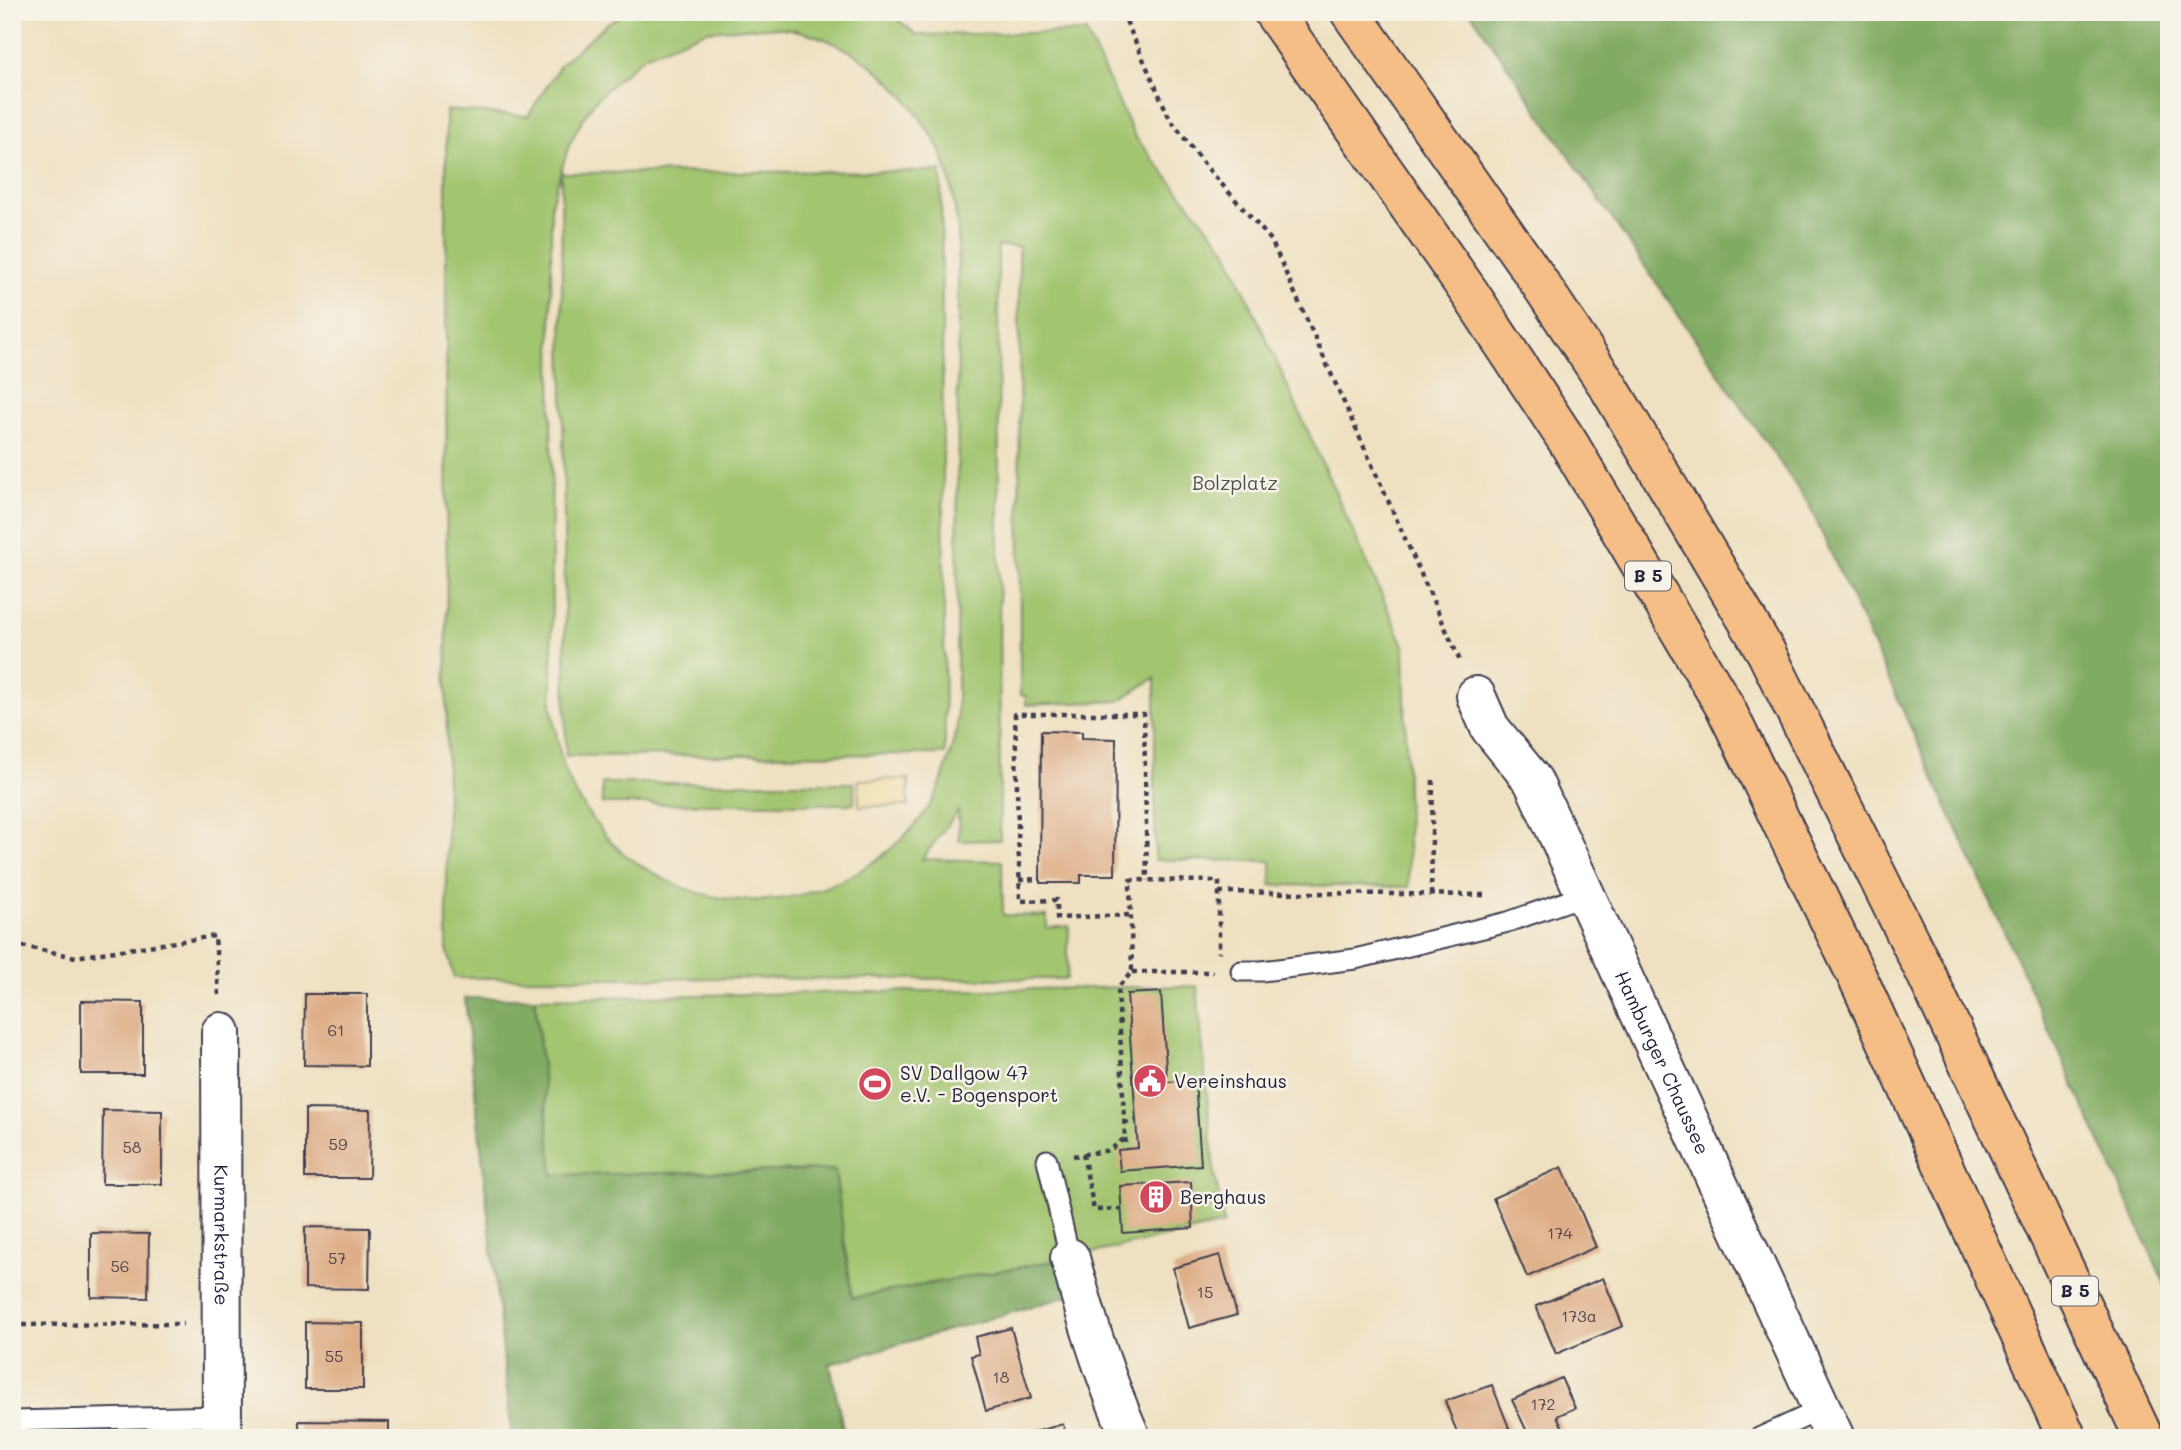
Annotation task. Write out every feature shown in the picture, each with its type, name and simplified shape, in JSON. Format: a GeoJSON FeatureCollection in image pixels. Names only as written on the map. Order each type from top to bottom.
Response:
{"type":"FeatureCollection","features":[{"type":"Feature","properties":{"kind":"highway","name":"B 5"},"geometry":{"type":"LineString","coordinates":[[1273,12],[1471,295],[1560,430],[1725,708],[1863,989],[2067,1438]]}},
{"type":"Feature","properties":{"kind":"highway","name":"B 5"},"geometry":{"type":"LineString","coordinates":[[1350,12],[1535,276],[1610,389],[1766,652],[1928,978],[2144,1438]]}},
{"type":"Feature","properties":{"kind":"street","name":"Hamburger Chaussee"},"geometry":{"type":"LineString","coordinates":[[1476,696],[1490,728],[1533,781],[1828,1423]]}},
{"type":"Feature","properties":{"kind":"street","name":"Kurmarkstraße"},"geometry":{"type":"LineString","coordinates":[[221,1032],[222,1427]]}},
{"type":"Feature","properties":{"kind":"street"},"geometry":{"type":"LineString","coordinates":[[1070,1258],[1079,1293],[1131,1438]]}},
{"type":"Feature","properties":{"kind":"lane"},"geometry":{"type":"LineString","coordinates":[[1241,971],[1262,971],[1355,959],[1508,922],[1585,895]]}},
{"type":"Feature","properties":{"kind":"lane"},"geometry":{"type":"LineString","coordinates":[[1047,1160],[1070,1258]]}},
{"type":"Feature","properties":{"kind":"lane"},"geometry":{"type":"LineString","coordinates":[[12,1421],[222,1427]]}},
{"type":"Feature","properties":{"kind":"lane"},"geometry":{"type":"LineString","coordinates":[[1759,1438],[1828,1423]]}},
{"type":"Feature","properties":{"kind":"path"},"geometry":{"type":"LineString","coordinates":[[1122,12],[1170,119],[1203,163],[1271,240],[1476,696]]}},
{"type":"Feature","properties":{"kind":"path"},"geometry":{"type":"LineString","coordinates":[[1129,915],[1056,918],[1057,900],[1020,901],[1015,714],[1144,714],[1147,881]]}},
{"type":"Feature","properties":{"kind":"path"},"geometry":{"type":"LineString","coordinates":[[1431,895],[1433,778]]}},
{"type":"Feature","properties":{"kind":"path"},"geometry":{"type":"LineString","coordinates":[[1019,880],[1040,879]]}},
{"type":"Feature","properties":{"kind":"path"},"geometry":{"type":"LineString","coordinates":[[1128,1149],[1124,1123],[1118,987],[1132,972],[1130,880],[1219,881],[1219,959]]}},
{"type":"Feature","properties":{"kind":"path"},"geometry":{"type":"LineString","coordinates":[[1219,892],[1491,895],[1508,922]]}},
{"type":"Feature","properties":{"kind":"path"},"geometry":{"type":"LineString","coordinates":[[12,944],[76,957],[215,936],[221,1032]]}},
{"type":"Feature","properties":{"kind":"path"},"geometry":{"type":"LineString","coordinates":[[1132,972],[1219,972]]}},
{"type":"Feature","properties":{"kind":"path"},"geometry":{"type":"LineString","coordinates":[[1124,1123],[1135,1121]]}},
{"type":"Feature","properties":{"kind":"path"},"geometry":{"type":"LineString","coordinates":[[1047,1160],[1110,1150],[1125,1138]]}},
{"type":"Feature","properties":{"kind":"path"},"geometry":{"type":"LineString","coordinates":[[1083,1154],[1094,1210],[1122,1209]]}},
{"type":"Feature","properties":{"kind":"path"},"geometry":{"type":"LineString","coordinates":[[12,1325],[222,1323]]}},
{"type":"Feature","properties":{"kind":"green space","name":"Bolzplatz"},"geometry":{"type":"Polygon","coordinates":[[[627,12],[889,12],[917,35],[1086,32],[1135,137],[1226,249],[1404,645],[1409,887],[1271,885],[1271,861],[1155,860],[1155,678],[1119,701],[1026,705],[1026,696],[1020,695],[1019,247],[998,246],[1000,840],[959,841],[958,811],[922,859],[1002,861],[1003,915],[1047,916],[1047,928],[1069,926],[1067,979],[454,978],[447,948],[446,110],[528,116],[561,64],[606,24],[627,12]],[[785,28],[706,31],[644,56],[598,97],[582,120],[569,145],[551,204],[552,708],[561,755],[573,789],[596,824],[620,850],[653,873],[695,891],[732,899],[769,900],[806,893],[841,881],[874,862],[903,837],[928,808],[938,790],[949,759],[957,728],[958,229],[949,179],[939,147],[914,109],[885,77],[851,52],[832,42],[785,28]]]}},
{"type":"Feature","properties":{"kind":"green space"},"geometry":{"type":"Polygon","coordinates":[[[1470,12],[2169,12],[2169,1293],[1809,505],[1470,12]]]}},
{"type":"Feature","properties":{"kind":"green space"},"geometry":{"type":"Polygon","coordinates":[[[941,171],[945,754],[566,756],[561,173],[941,171]]]}},
{"type":"Feature","properties":{"kind":"green space"},"geometry":{"type":"Polygon","coordinates":[[[602,783],[854,783],[854,804],[602,804],[602,783]]]}},
{"type":"Feature","properties":{"kind":"green space","name":"SV Dallgow 47 e.V. - Bogensport"},"geometry":{"type":"Polygon","coordinates":[[[1197,986],[1214,1170],[1224,1224],[1070,1258],[852,1298],[834,1170],[553,1175],[535,998],[1197,986]]]}},
{"type":"Feature","properties":{"kind":"green space"},"geometry":{"type":"Polygon","coordinates":[[[465,998],[535,998],[553,1175],[835,1170],[852,1298],[1070,1258],[1079,1293],[830,1364],[845,1438],[512,1438],[465,998]]]}},
{"type":"Feature","properties":{"kind":"sand"},"geometry":{"type":"Polygon","coordinates":[[[909,779],[908,806],[859,806],[858,780],[909,779]]]}},
{"type":"Feature","properties":{"kind":"building"},"geometry":{"type":"Polygon","coordinates":[[[1041,731],[1082,732],[1082,738],[1116,739],[1115,875],[1081,875],[1081,883],[1040,883],[1041,731]]]}},
{"type":"Feature","properties":{"kind":"building","name":"Vereinshaus"},"geometry":{"type":"Polygon","coordinates":[[[1161,992],[1167,1082],[1195,1080],[1201,1165],[1120,1171],[1118,1150],[1138,1148],[1127,994],[1161,992]]]}},
{"type":"Feature","properties":{"kind":"building"},"geometry":{"type":"Polygon","coordinates":[[[305,994],[367,994],[367,1066],[304,1065],[305,994]]]}},
{"type":"Feature","properties":{"kind":"building"},"geometry":{"type":"Polygon","coordinates":[[[81,1001],[143,1002],[143,1074],[81,1074],[81,1001]]]}},
{"type":"Feature","properties":{"kind":"building"},"geometry":{"type":"Polygon","coordinates":[[[305,1109],[370,1110],[369,1178],[305,1178],[305,1109]]]}},
{"type":"Feature","properties":{"kind":"building"},"geometry":{"type":"Polygon","coordinates":[[[103,1110],[162,1111],[162,1184],[102,1184],[103,1110]]]}},
{"type":"Feature","properties":{"kind":"building"},"geometry":{"type":"Polygon","coordinates":[[[1562,1167],[1596,1247],[1527,1277],[1493,1198],[1562,1167]]]}},
{"type":"Feature","properties":{"kind":"building","name":"Berghaus"},"geometry":{"type":"Polygon","coordinates":[[[1191,1182],[1193,1228],[1123,1233],[1120,1186],[1191,1182]]]}},
{"type":"Feature","properties":{"kind":"building"},"geometry":{"type":"Polygon","coordinates":[[[305,1227],[370,1228],[369,1289],[305,1288],[305,1227]]]}},
{"type":"Feature","properties":{"kind":"building"},"geometry":{"type":"Polygon","coordinates":[[[91,1233],[149,1234],[148,1298],[91,1297],[91,1233]]]}},
{"type":"Feature","properties":{"kind":"building"},"geometry":{"type":"Polygon","coordinates":[[[1220,1255],[1237,1315],[1189,1328],[1173,1268],[1220,1255]]]}},
{"type":"Feature","properties":{"kind":"building"},"geometry":{"type":"Polygon","coordinates":[[[1603,1278],[1623,1326],[1556,1354],[1536,1306],[1603,1278]]]}},
{"type":"Feature","properties":{"kind":"building"},"geometry":{"type":"Polygon","coordinates":[[[305,1322],[363,1323],[363,1389],[305,1389],[305,1322]]]}},
{"type":"Feature","properties":{"kind":"building"},"geometry":{"type":"Polygon","coordinates":[[[1011,1328],[1031,1398],[986,1411],[971,1356],[979,1354],[975,1337],[1011,1328]]]}},
{"type":"Feature","properties":{"kind":"building"},"geometry":{"type":"Polygon","coordinates":[[[1561,1378],[1575,1408],[1557,1416],[1568,1438],[1530,1438],[1512,1400],[1561,1378]]]}},
{"type":"Feature","properties":{"kind":"building"},"geometry":{"type":"Polygon","coordinates":[[[1492,1385],[1513,1438],[1459,1438],[1445,1401],[1492,1385]]]}},
{"type":"Feature","properties":{"kind":"building"},"geometry":{"type":"Polygon","coordinates":[[[299,1421],[389,1422],[389,1438],[299,1438],[299,1421]]]}},
{"type":"Feature","properties":{"kind":"building"},"geometry":{"type":"Polygon","coordinates":[[[1063,1424],[1067,1438],[1017,1438],[1017,1437],[1063,1424]]]}},
{"type":"Feature","properties":{"kind":"place","name":"Vereinshaus"},"geometry":{"type":"Point","coordinates":[1150,1081]}},
{"type":"Feature","properties":{"kind":"place","name":"SV Dallgow 47 e.V. - Bogensport"},"geometry":{"type":"Point","coordinates":[875,1084]}},
{"type":"Feature","properties":{"kind":"place","name":"Berghaus"},"geometry":{"type":"Point","coordinates":[1156,1197]}}]}
